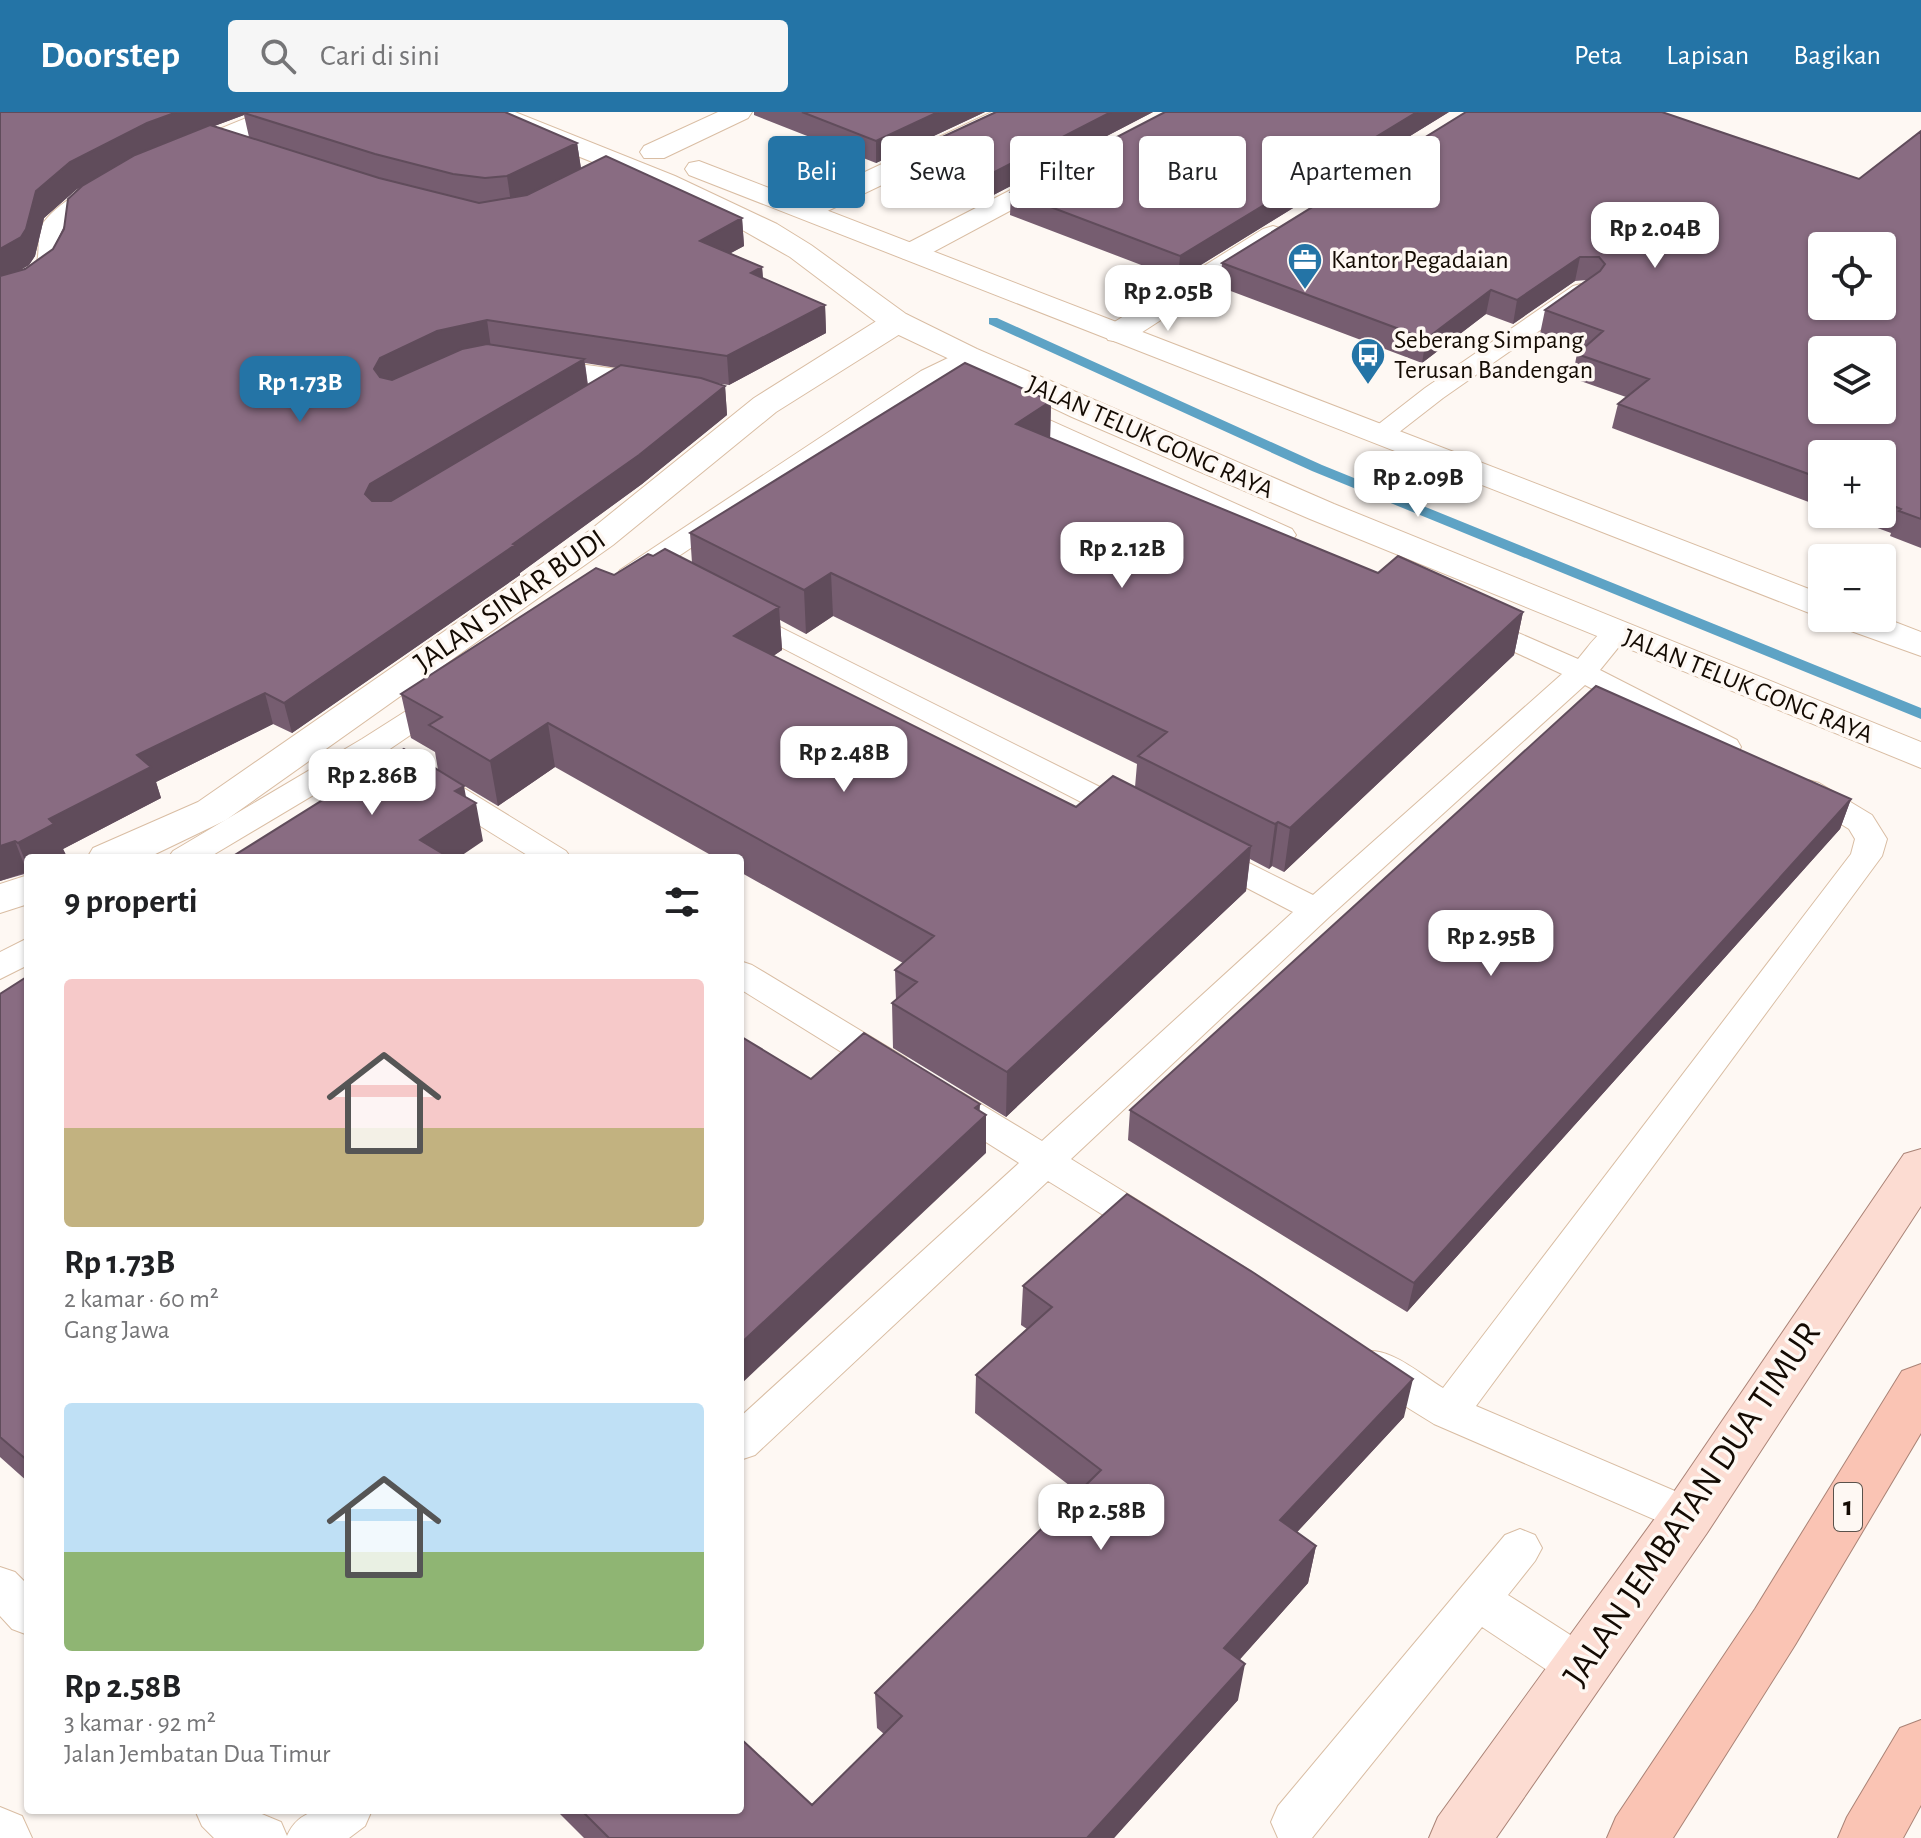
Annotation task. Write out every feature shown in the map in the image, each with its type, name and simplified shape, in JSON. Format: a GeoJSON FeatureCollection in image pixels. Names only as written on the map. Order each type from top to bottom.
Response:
{"type":"FeatureCollection","features":[{"type":"Feature","properties":{"kind":"highway","name":"1"},"geometry":{"type":"LineString","coordinates":[[1638,1838],[1775,1627],[1921,1386]]}},
{"type":"Feature","properties":{"kind":"highway"},"geometry":{"type":"LineString","coordinates":[[1869,1838],[1921,1748]]}},
{"type":"Feature","properties":{"kind":"main road"},"geometry":{"type":"LineString","coordinates":[[0,296],[43,275],[51,264],[55,228],[64,216],[143,171],[284,112]]}},
{"type":"Feature","properties":{"kind":"main road","name":"JALAN TELUK GONG RAYA"},"geometry":{"type":"LineString","coordinates":[[491,112],[620,163],[767,230],[808,254],[844,285],[897,322],[967,356],[1279,493],[1921,756]]}},
{"type":"Feature","properties":{"kind":"main road"},"geometry":{"type":"LineString","coordinates":[[550,112],[1808,602]]}},
{"type":"Feature","properties":{"kind":"main road"},"geometry":{"type":"LineString","coordinates":[[654,152],[739,112]]}},
{"type":"Feature","properties":{"kind":"main road"},"geometry":{"type":"LineString","coordinates":[[807,210],[1013,112]]}},
{"type":"Feature","properties":{"kind":"main road"},"geometry":{"type":"LineString","coordinates":[[218,140],[259,153]]}},
{"type":"Feature","properties":{"kind":"main road"},"geometry":{"type":"LineString","coordinates":[[582,182],[620,163]]}},
{"type":"Feature","properties":{"kind":"main road"},"geometry":{"type":"LineString","coordinates":[[912,252],[1010,200]]}},
{"type":"Feature","properties":{"kind":"main road"},"geometry":{"type":"LineString","coordinates":[[1119,333],[1290,224]]}},
{"type":"Feature","properties":{"kind":"main road"},"geometry":{"type":"LineString","coordinates":[[808,254],[859,231]]}},
{"type":"Feature","properties":{"kind":"main road","name":"JALAN SINAR BUDI"},"geometry":{"type":"LineString","coordinates":[[118,854],[212,811],[601,538],[765,405],[897,322]]}},
{"type":"Feature","properties":{"kind":"main road"},"geometry":{"type":"LineString","coordinates":[[491,360],[684,390]]}},
{"type":"Feature","properties":{"kind":"main road"},"geometry":{"type":"LineString","coordinates":[[724,398],[765,405]]}},
{"type":"Feature","properties":{"kind":"main road"},"geometry":{"type":"LineString","coordinates":[[1887,632],[1921,645]]}},
{"type":"Feature","properties":{"kind":"main road"},"geometry":{"type":"LineString","coordinates":[[0,899],[24,890]]}},
{"type":"Feature","properties":{"kind":"main road","name":"JALAN JEMBATAN DUA TIMUR"},"geometry":{"type":"LineString","coordinates":[[1460,1838],[1688,1516],[1921,1167]]}},
{"type":"Feature","properties":{"kind":"lane"},"geometry":{"type":"LineString","coordinates":[[1380,435],[1434,393],[1585,288]]}},
{"type":"Feature","properties":{"kind":"lane"},"geometry":{"type":"LineString","coordinates":[[607,592],[930,376],[967,356]]}},
{"type":"Feature","properties":{"kind":"lane"},"geometry":{"type":"LineString","coordinates":[[930,376],[1307,547]]}},
{"type":"Feature","properties":{"kind":"lane"},"geometry":{"type":"LineString","coordinates":[[585,404],[625,380]]}},
{"type":"Feature","properties":{"kind":"lane"},"geometry":{"type":"LineString","coordinates":[[646,566],[674,581]]}},
{"type":"Feature","properties":{"kind":"lane"},"geometry":{"type":"LineString","coordinates":[[716,602],[1316,910]]}},
{"type":"Feature","properties":{"kind":"lane"},"geometry":{"type":"LineString","coordinates":[[1448,1412],[1866,856],[1871,839],[1861,822],[1840,806],[1582,672],[1452,612]]}},
{"type":"Feature","properties":{"kind":"lane"},"geometry":{"type":"LineString","coordinates":[[744,1439],[1316,910],[1582,672],[1616,633]]}},
{"type":"Feature","properties":{"kind":"lane"},"geometry":{"type":"LineString","coordinates":[[192,854],[394,759],[464,686]]}},
{"type":"Feature","properties":{"kind":"lane"},"geometry":{"type":"LineString","coordinates":[[394,759],[548,854]]}},
{"type":"Feature","properties":{"kind":"lane"},"geometry":{"type":"LineString","coordinates":[[744,975],[1180,1245]]}},
{"type":"Feature","properties":{"kind":"lane"},"geometry":{"type":"LineString","coordinates":[[1341,1345],[1448,1412],[1688,1516]]}},
{"type":"Feature","properties":{"kind":"lane"},"geometry":{"type":"LineString","coordinates":[[1295,1822],[1520,1548]]}},
{"type":"Feature","properties":{"kind":"lane"},"geometry":{"type":"LineString","coordinates":[[0,1586],[24,1611]]}},
{"type":"Feature","properties":{"kind":"lane"},"geometry":{"type":"LineString","coordinates":[[1478,1600],[1581,1667]]}},
{"type":"Feature","properties":{"kind":"lane"},"geometry":{"type":"LineString","coordinates":[[223,1814],[239,1830],[264,1838]]}},
{"type":"Feature","properties":{"kind":"lane"},"geometry":{"type":"LineString","coordinates":[[310,1838],[343,1814]]}},
{"type":"Feature","properties":{"kind":"building"},"geometry":{"type":"Polygon","coordinates":[[[0,112],[177,112],[147,123],[70,162],[36,191],[21,237],[0,249],[0,112]]]}},
{"type":"Feature","properties":{"kind":"building"},"geometry":{"type":"Polygon","coordinates":[[[245,112],[505,112],[577,143],[507,176],[485,178],[453,174],[375,154],[245,112]]]}},
{"type":"Feature","properties":{"kind":"building"},"geometry":{"type":"Polygon","coordinates":[[[802,112],[938,112],[881,136],[876,141],[802,112]]]}},
{"type":"Feature","properties":{"kind":"building"},"geometry":{"type":"Polygon","coordinates":[[[996,112],[1111,112],[1064,136],[1010,136],[1010,164],[994,172],[994,136],[944,136],[996,112]]]}},
{"type":"Feature","properties":{"kind":"building"},"geometry":{"type":"Polygon","coordinates":[[[1165,112],[1417,112],[1378,136],[1262,136],[1262,206],[1180,256],[1053,208],[1123,208],[1123,136],[1119,136],[1165,112]]]}},
{"type":"Feature","properties":{"kind":"building"},"geometry":{"type":"Polygon","coordinates":[[[1466,112],[1662,112],[1859,179],[1921,131],[1921,519],[1896,507],[1896,440],[1808,440],[1808,474],[1618,404],[1649,379],[1577,354],[1603,331],[1545,310],[1600,271],[1605,264],[1599,257],[1580,257],[1517,300],[1491,290],[1426,339],[1222,263],[1311,208],[1440,208],[1440,136],[1427,136],[1466,112]]]}},
{"type":"Feature","properties":{"kind":"building"},"geometry":{"type":"Polygon","coordinates":[[[210,125],[379,178],[479,203],[527,195],[606,156],[742,218],[700,241],[762,267],[751,273],[825,305],[727,356],[487,320],[437,331],[380,358],[374,369],[380,377],[392,380],[462,349],[487,344],[584,359],[370,484],[365,494],[372,501],[391,501],[621,365],[701,378],[725,386],[639,455],[515,545],[284,703],[265,693],[137,755],[151,767],[49,819],[54,824],[18,843],[15,841],[0,846],[0,276],[25,269],[53,249],[64,229],[68,199],[82,186],[135,155],[210,125]]]}},
{"type":"Feature","properties":{"kind":"building"},"geometry":{"type":"Polygon","coordinates":[[[965,363],[1051,401],[1016,424],[1378,573],[1398,556],[1523,612],[1290,828],[1278,822],[1275,824],[1138,756],[1167,732],[831,573],[804,590],[690,533],[965,363]]]}},
{"type":"Feature","properties":{"kind":"building"},"geometry":{"type":"Polygon","coordinates":[[[665,549],[779,607],[734,636],[1076,807],[1113,776],[1251,846],[1007,1072],[892,1003],[917,982],[895,970],[934,936],[548,723],[490,761],[429,725],[442,717],[401,694],[596,568],[614,575],[648,554],[653,556],[665,549]]]}},
{"type":"Feature","properties":{"kind":"building"},"geometry":{"type":"Polygon","coordinates":[[[1596,686],[1851,799],[1414,1283],[1130,1110],[1596,686]]]}},
{"type":"Feature","properties":{"kind":"building"},"geometry":{"type":"Polygon","coordinates":[[[404,749],[464,786],[455,791],[476,803],[420,840],[443,854],[236,854],[404,749]]]}},
{"type":"Feature","properties":{"kind":"building"},"geometry":{"type":"Polygon","coordinates":[[[24,979],[24,1458],[0,1437],[0,994],[24,979]]]}},
{"type":"Feature","properties":{"kind":"building"},"geometry":{"type":"Polygon","coordinates":[[[864,1033],[980,1104],[975,1108],[986,1115],[744,1340],[744,1038],[811,1079],[864,1033]]]}},
{"type":"Feature","properties":{"kind":"building"},"geometry":{"type":"Polygon","coordinates":[[[1127,1194],[1254,1273],[1413,1379],[1280,1520],[1316,1546],[1224,1648],[1245,1664],[1087,1838],[609,1838],[585,1814],[744,1814],[744,1742],[812,1805],[902,1716],[875,1693],[1101,1470],[976,1375],[1052,1307],[1023,1286],[1127,1194]]]}},
{"type":"Feature","properties":{"kind":"waterway"},"geometry":{"type":"LineString","coordinates":[[993,321],[1317,468],[1921,714]]}},
{"type":"Feature","properties":{"kind":"place","name":"Kantor Pegadaian"},"geometry":{"type":"Point","coordinates":[1305,291]}},
{"type":"Feature","properties":{"kind":"place","name":"Seberang Simpang Terusan Bandengan"},"geometry":{"type":"Point","coordinates":[1368,386]}}]}
